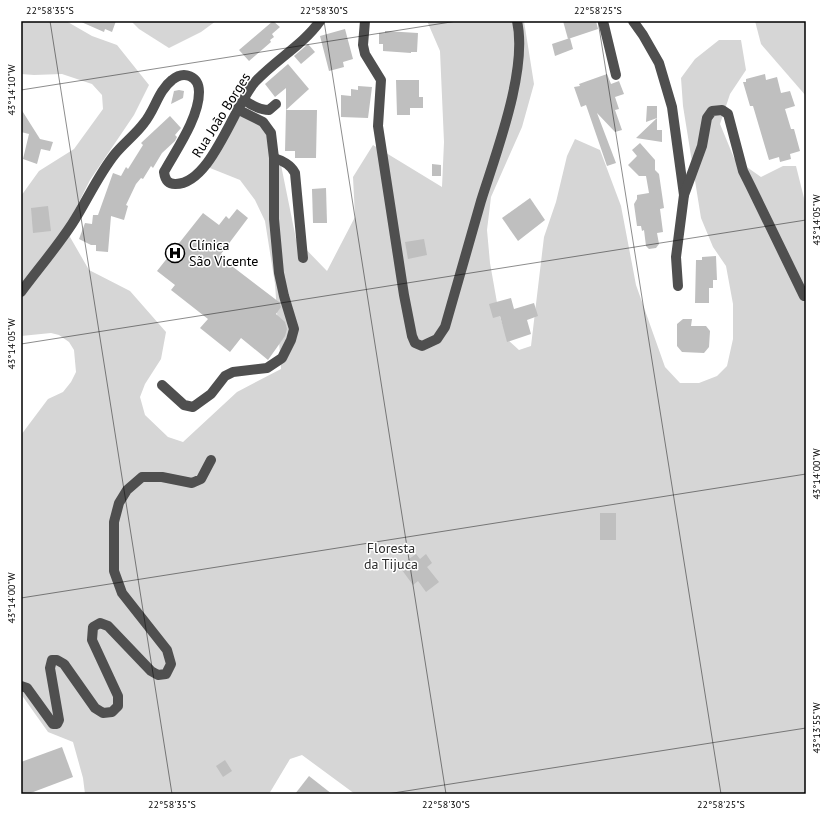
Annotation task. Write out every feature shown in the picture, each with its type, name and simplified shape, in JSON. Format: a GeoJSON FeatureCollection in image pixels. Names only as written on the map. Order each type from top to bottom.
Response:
{"type":"FeatureCollection","features":[{"type":"Feature","properties":{"kind":"street","name":"Rua João Borges"},"geometry":{"type":"LineString","coordinates":[[21,292],[71,225],[115,155],[145,122],[171,81],[184,74],[191,76],[196,81],[199,90],[198,103],[193,118],[164,172],[164,178],[168,182],[176,184],[187,181],[203,168],[212,158],[238,109],[255,82],[320,21]]}},
{"type":"Feature","properties":{"kind":"street"},"geometry":{"type":"LineString","coordinates":[[365,21],[363,45],[365,54],[381,80],[378,126],[404,295],[412,336],[415,343],[422,346],[437,339],[445,327],[506,123],[520,50],[518,21]]}},
{"type":"Feature","properties":{"kind":"street"},"geometry":{"type":"LineString","coordinates":[[602,21],[616,75]]}},
{"type":"Feature","properties":{"kind":"street"},"geometry":{"type":"LineString","coordinates":[[633,21],[643,35],[662,71],[672,108],[684,195]]}},
{"type":"Feature","properties":{"kind":"street"},"geometry":{"type":"LineString","coordinates":[[244,100],[252,106],[265,110],[269,110],[276,104]]}},
{"type":"Feature","properties":{"kind":"street"},"geometry":{"type":"LineString","coordinates":[[162,385],[184,405],[193,407],[211,394],[225,376],[233,372],[267,368],[282,358],[291,340],[294,329],[279,273],[274,219],[274,158],[271,133],[268,126],[263,122],[238,109]]}},
{"type":"Feature","properties":{"kind":"street"},"geometry":{"type":"LineString","coordinates":[[678,286],[676,257],[684,195],[702,146],[708,118],[712,111],[722,110],[728,114],[744,171],[750,185],[804,296]]}},
{"type":"Feature","properties":{"kind":"street"},"geometry":{"type":"LineString","coordinates":[[274,158],[280,160],[293,169],[295,173],[303,258]]}},
{"type":"Feature","properties":{"kind":"street"},"geometry":{"type":"LineString","coordinates":[[21,686],[27,688],[53,724],[57,724],[59,720],[50,668],[52,660],[57,660],[64,664],[95,708],[103,713],[112,712],[118,706],[118,696],[92,640],[93,626],[100,623],[108,626],[151,671],[158,675],[166,674],[171,664],[167,650],[122,593],[114,571],[114,522],[119,503],[127,490],[142,477],[162,477],[192,483],[201,479],[211,460]]}},
{"type":"Feature","properties":{"kind":"green space","name":"Floresta da Tijuca"},"geometry":{"type":"Polygon","coordinates":[[[21,21],[66,21],[92,36],[117,45],[149,85],[134,115],[90,180],[73,214],[70,237],[89,270],[130,291],[166,332],[161,359],[145,384],[140,397],[145,415],[168,437],[183,442],[237,392],[281,369],[275,284],[265,221],[255,200],[240,180],[210,168],[210,152],[243,113],[272,130],[280,160],[296,239],[327,271],[355,217],[353,177],[373,145],[442,187],[444,142],[440,51],[427,21],[524,21],[534,84],[522,127],[491,197],[487,230],[490,263],[499,314],[508,340],[519,350],[531,346],[544,237],[556,202],[567,156],[575,139],[600,150],[621,206],[636,285],[665,367],[680,383],[699,383],[717,376],[727,366],[733,339],[733,304],[726,266],[713,247],[701,218],[683,106],[681,78],[695,59],[719,40],[741,40],[746,70],[730,94],[720,124],[734,158],[761,177],[783,166],[796,166],[806,206],[806,794],[355,794],[302,755],[290,759],[269,794],[85,794],[83,778],[73,742],[48,732],[21,694],[21,435],[48,399],[63,392],[71,382],[76,372],[74,350],[69,342],[59,335],[51,333],[21,336],[21,196],[39,171],[74,149],[103,109],[102,95],[92,84],[62,74],[21,74],[21,21]]]}},
{"type":"Feature","properties":{"kind":"green space"},"geometry":{"type":"Polygon","coordinates":[[[131,21],[216,21],[201,32],[169,48],[139,29],[131,21]]]}},
{"type":"Feature","properties":{"kind":"green space"},"geometry":{"type":"Polygon","coordinates":[[[755,21],[806,21],[806,96],[761,44],[755,21]]]}},
{"type":"Feature","properties":{"kind":"building"},"geometry":{"type":"Polygon","coordinates":[[[79,21],[116,21],[112,32],[105,29],[104,32],[79,21]]]}},
{"type":"Feature","properties":{"kind":"building"},"geometry":{"type":"Polygon","coordinates":[[[273,21],[280,27],[272,34],[274,37],[270,40],[271,42],[249,61],[239,50],[273,21]]]}},
{"type":"Feature","properties":{"kind":"building"},"geometry":{"type":"Polygon","coordinates":[[[563,21],[596,21],[598,29],[568,39],[563,21]]]}},
{"type":"Feature","properties":{"kind":"building"},"geometry":{"type":"Polygon","coordinates":[[[345,29],[353,59],[343,62],[344,67],[329,71],[320,36],[345,29]]]}},
{"type":"Feature","properties":{"kind":"building"},"geometry":{"type":"Polygon","coordinates":[[[385,31],[418,33],[417,52],[383,51],[383,44],[379,44],[379,33],[385,33],[385,31]]]}},
{"type":"Feature","properties":{"kind":"building"},"geometry":{"type":"Polygon","coordinates":[[[570,38],[573,49],[555,56],[552,44],[570,38]]]}},
{"type":"Feature","properties":{"kind":"building"},"geometry":{"type":"Polygon","coordinates":[[[308,44],[315,52],[301,64],[294,56],[308,44]]]}},
{"type":"Feature","properties":{"kind":"building"},"geometry":{"type":"Polygon","coordinates":[[[288,64],[309,89],[286,110],[286,88],[275,97],[265,84],[288,64]]]}},
{"type":"Feature","properties":{"kind":"building"},"geometry":{"type":"Polygon","coordinates":[[[607,74],[611,84],[619,81],[624,94],[615,97],[619,109],[615,110],[622,130],[615,132],[597,113],[616,163],[607,166],[586,105],[581,107],[574,87],[580,86],[579,84],[607,74]]]}},
{"type":"Feature","properties":{"kind":"building"},"geometry":{"type":"Polygon","coordinates":[[[765,74],[766,80],[777,77],[781,93],[790,91],[795,106],[785,109],[791,129],[794,129],[800,151],[790,154],[791,159],[780,162],[779,157],[769,160],[753,106],[750,106],[743,82],[746,82],[746,79],[765,74]]]}},
{"type":"Feature","properties":{"kind":"building"},"geometry":{"type":"Polygon","coordinates":[[[396,80],[419,80],[419,97],[423,97],[423,108],[410,108],[410,115],[397,115],[396,80]]]}},
{"type":"Feature","properties":{"kind":"building"},"geometry":{"type":"Polygon","coordinates":[[[358,86],[372,87],[368,118],[341,117],[341,95],[351,96],[351,89],[358,90],[358,86]]]}},
{"type":"Feature","properties":{"kind":"building"},"geometry":{"type":"Polygon","coordinates":[[[174,91],[184,91],[183,98],[171,104],[174,91]]]}},
{"type":"Feature","properties":{"kind":"building"},"geometry":{"type":"Polygon","coordinates":[[[647,106],[657,106],[657,118],[646,122],[647,106]]]}},
{"type":"Feature","properties":{"kind":"building"},"geometry":{"type":"Polygon","coordinates":[[[21,109],[40,139],[53,142],[50,151],[41,149],[37,164],[23,159],[29,134],[21,132],[21,109]]]}},
{"type":"Feature","properties":{"kind":"building"},"geometry":{"type":"Polygon","coordinates":[[[286,110],[317,110],[316,158],[295,158],[295,151],[285,151],[286,110]]]}},
{"type":"Feature","properties":{"kind":"building"},"geometry":{"type":"Polygon","coordinates":[[[170,116],[181,128],[175,135],[177,137],[175,141],[162,153],[153,168],[151,166],[143,179],[141,178],[136,184],[126,205],[128,206],[124,220],[111,216],[108,252],[96,251],[96,245],[91,245],[79,239],[85,223],[92,224],[93,215],[98,215],[113,173],[121,176],[126,167],[128,169],[143,145],[141,143],[170,116]]]}},
{"type":"Feature","properties":{"kind":"building"},"geometry":{"type":"Polygon","coordinates":[[[657,118],[657,130],[662,130],[662,142],[636,138],[657,118]]]}},
{"type":"Feature","properties":{"kind":"building"},"geometry":{"type":"Polygon","coordinates":[[[640,143],[655,160],[655,170],[659,174],[664,208],[660,209],[663,232],[657,233],[659,244],[656,248],[649,249],[646,246],[644,230],[642,231],[641,226],[637,226],[634,204],[637,199],[637,195],[649,193],[646,176],[639,176],[628,165],[637,156],[632,150],[640,143]]]}},
{"type":"Feature","properties":{"kind":"building"},"geometry":{"type":"Polygon","coordinates":[[[432,164],[441,165],[441,176],[432,176],[432,164]]]}},
{"type":"Feature","properties":{"kind":"building"},"geometry":{"type":"Polygon","coordinates":[[[326,188],[327,223],[313,223],[312,189],[326,188]]]}},
{"type":"Feature","properties":{"kind":"building"},"geometry":{"type":"Polygon","coordinates":[[[530,198],[545,220],[518,241],[502,218],[530,198]]]}},
{"type":"Feature","properties":{"kind":"building"},"geometry":{"type":"Polygon","coordinates":[[[48,206],[51,231],[33,233],[31,208],[48,206]]]}},
{"type":"Feature","properties":{"kind":"building"},"geometry":{"type":"Polygon","coordinates":[[[237,209],[248,218],[221,254],[226,257],[224,260],[279,302],[281,307],[276,314],[285,322],[287,329],[285,336],[268,360],[241,338],[230,352],[200,328],[208,319],[171,290],[175,285],[157,271],[203,213],[219,225],[226,216],[229,219],[237,209]]]}},
{"type":"Feature","properties":{"kind":"building"},"geometry":{"type":"Polygon","coordinates":[[[424,239],[427,255],[408,259],[405,242],[424,239]]]}},
{"type":"Feature","properties":{"kind":"building"},"geometry":{"type":"Polygon","coordinates":[[[716,256],[717,280],[713,280],[713,288],[709,288],[709,303],[695,303],[696,260],[702,260],[702,257],[716,256]]]}},
{"type":"Feature","properties":{"kind":"building"},"geometry":{"type":"Polygon","coordinates":[[[511,298],[514,309],[534,303],[538,316],[527,320],[531,334],[507,342],[500,316],[493,318],[489,304],[511,298]]]}},
{"type":"Feature","properties":{"kind":"building"},"geometry":{"type":"Polygon","coordinates":[[[683,319],[692,319],[691,326],[706,326],[710,331],[709,347],[704,353],[682,352],[677,346],[677,324],[683,319]]]}},
{"type":"Feature","properties":{"kind":"building"},"geometry":{"type":"Polygon","coordinates":[[[600,513],[616,513],[616,540],[600,540],[600,513]]]}},
{"type":"Feature","properties":{"kind":"building"},"geometry":{"type":"Polygon","coordinates":[[[416,554],[420,559],[426,554],[432,563],[427,567],[439,582],[426,592],[418,581],[413,585],[399,566],[416,554]]]}},
{"type":"Feature","properties":{"kind":"building"},"geometry":{"type":"Polygon","coordinates":[[[62,747],[73,777],[28,794],[21,794],[21,762],[62,747]]]}},
{"type":"Feature","properties":{"kind":"building"},"geometry":{"type":"Polygon","coordinates":[[[225,760],[232,771],[223,777],[216,766],[225,760]]]}},
{"type":"Feature","properties":{"kind":"building"},"geometry":{"type":"Polygon","coordinates":[[[309,776],[332,794],[295,794],[309,776]]]}},
{"type":"Feature","properties":{"kind":"place","name":"Clínica São Vicente"},"geometry":{"type":"Point","coordinates":[175,253]}}]}
